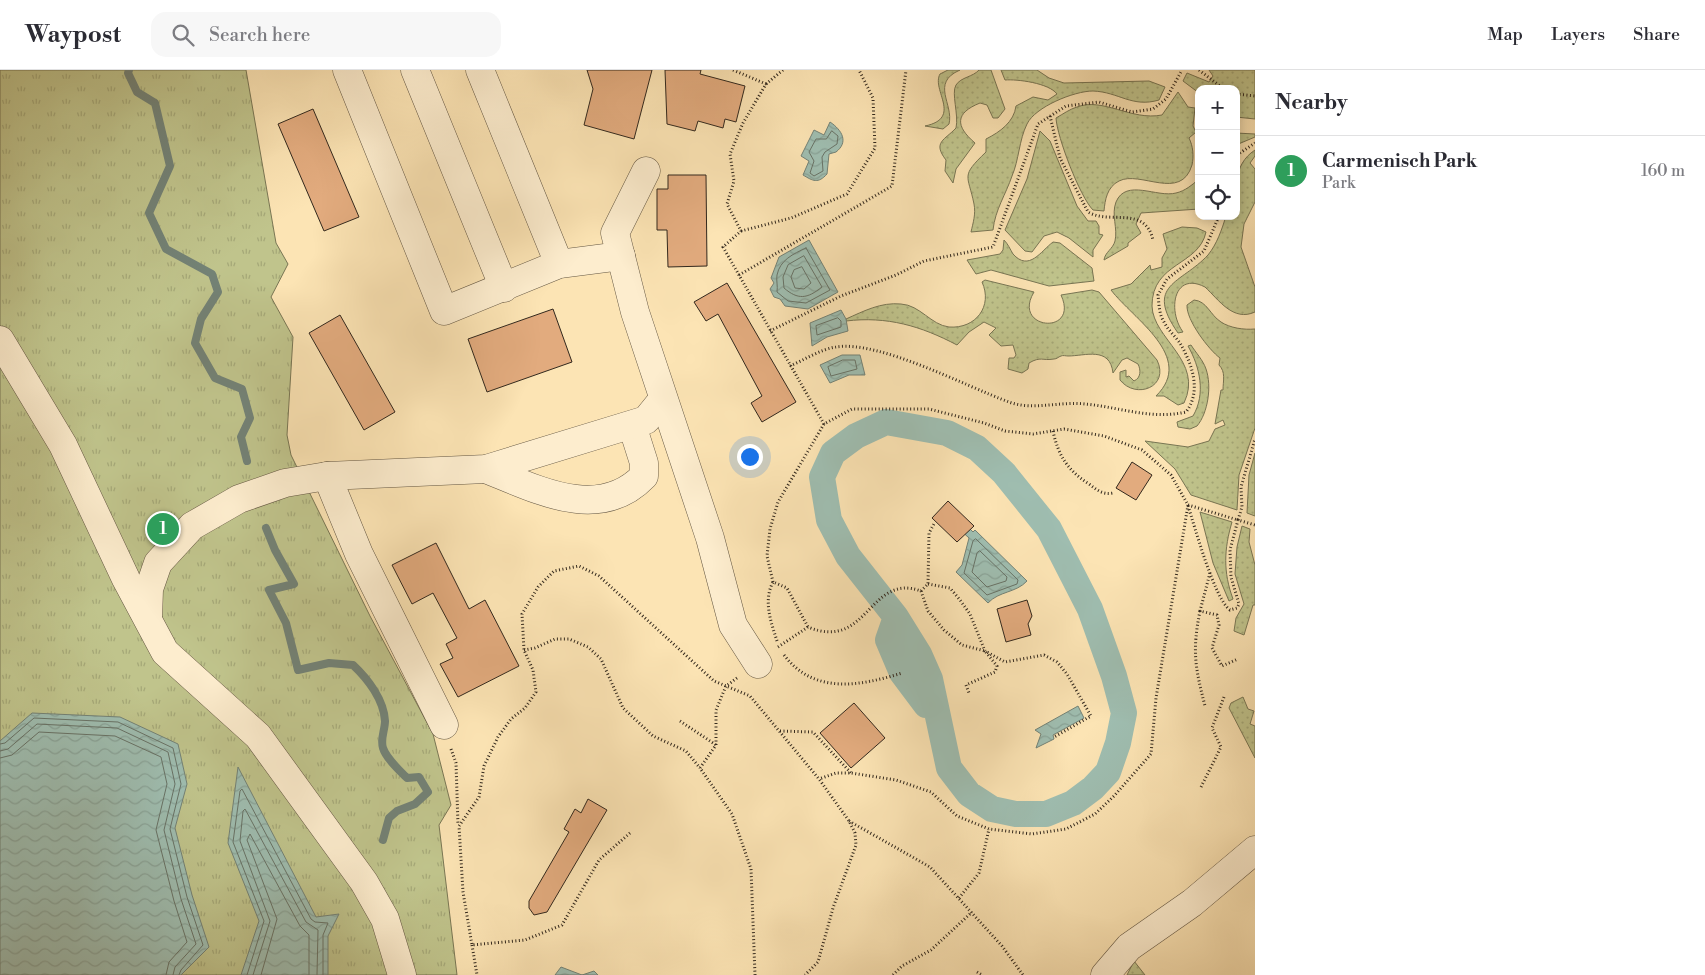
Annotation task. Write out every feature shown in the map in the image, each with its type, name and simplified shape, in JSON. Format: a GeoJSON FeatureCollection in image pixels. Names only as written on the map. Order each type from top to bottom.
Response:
{"type":"FeatureCollection","features":[{"type":"Feature","properties":{"kind":"lane"},"geometry":{"type":"LineString","coordinates":[[347,70],[444,311],[559,264],[621,256]]}},
{"type":"Feature","properties":{"kind":"lane"},"geometry":{"type":"LineString","coordinates":[[414,70],[504,288]]}},
{"type":"Feature","properties":{"kind":"lane"},"geometry":{"type":"LineString","coordinates":[[480,70],[559,264]]}},
{"type":"Feature","properties":{"kind":"lane"},"geometry":{"type":"LineString","coordinates":[[646,171],[614,233],[635,312],[710,538],[733,625],[768,656]]}},
{"type":"Feature","properties":{"kind":"lane"},"geometry":{"type":"LineString","coordinates":[[0,340],[64,445],[126,579],[165,652],[258,736],[364,882],[385,919],[402,975]]}},
{"type":"Feature","properties":{"kind":"lane"},"geometry":{"type":"LineString","coordinates":[[148,619],[149,589],[158,563],[192,526],[239,499],[285,484],[327,476],[486,469],[646,420],[663,399]]}},
{"type":"Feature","properties":{"kind":"lane"},"geometry":{"type":"LineString","coordinates":[[486,469],[570,499],[599,499],[618,494],[634,486],[644,476],[644,463],[632,425]]}},
{"type":"Feature","properties":{"kind":"lane"},"geometry":{"type":"LineString","coordinates":[[327,476],[359,554],[444,725]]}},
{"type":"Feature","properties":{"kind":"lane"},"geometry":{"type":"LineString","coordinates":[[1105,975],[1129,947],[1192,903],[1255,850]]}},
{"type":"Feature","properties":{"kind":"path"},"geometry":{"type":"LineString","coordinates":[[733,70],[766,84]]}},
{"type":"Feature","properties":{"kind":"path"},"geometry":{"type":"LineString","coordinates":[[741,231],[727,204],[734,181],[730,154],[743,123],[766,84],[783,70]]}},
{"type":"Feature","properties":{"kind":"path"},"geometry":{"type":"LineString","coordinates":[[824,424],[723,248],[741,231],[791,218],[847,194],[876,148],[873,98],[859,70]]}},
{"type":"Feature","properties":{"kind":"path"},"geometry":{"type":"LineString","coordinates":[[739,275],[892,186],[906,70]]}},
{"type":"Feature","properties":{"kind":"path"},"geometry":{"type":"LineString","coordinates":[[770,331],[841,296],[896,275],[924,260],[988,248],[996,242],[1038,124],[1066,106],[1099,102],[1132,112],[1152,109],[1166,99],[1182,70]]}},
{"type":"Feature","properties":{"kind":"path"},"geometry":{"type":"LineString","coordinates":[[1199,70],[1219,85]]}},
{"type":"Feature","properties":{"kind":"path"},"geometry":{"type":"LineString","coordinates":[[1240,94],[1255,96]]}},
{"type":"Feature","properties":{"kind":"path"},"geometry":{"type":"LineString","coordinates":[[1050,116],[1060,158],[1088,212],[1096,217],[1120,216],[1143,222],[1151,230],[1153,240]]}},
{"type":"Feature","properties":{"kind":"path"},"geometry":{"type":"LineString","coordinates":[[1240,154],[1255,143]]}},
{"type":"Feature","properties":{"kind":"path"},"geometry":{"type":"LineString","coordinates":[[790,366],[834,347],[858,346],[941,374],[1011,403],[1032,406],[1084,404],[1160,415],[1186,412],[1193,403],[1196,386],[1191,366],[1180,343],[1164,322],[1159,308],[1158,296],[1167,279],[1204,251],[1217,220]]}},
{"type":"Feature","properties":{"kind":"path"},"geometry":{"type":"LineString","coordinates":[[768,656],[768,591],[773,582],[767,556],[770,529],[778,502],[824,424],[852,409],[929,409],[984,423],[1005,431],[1033,434],[1064,429],[1104,436],[1142,450],[1171,475],[1188,505],[1210,572],[1224,604],[1230,610],[1236,608],[1239,604],[1231,577],[1230,550],[1242,507],[1241,487],[1255,439]]}},
{"type":"Feature","properties":{"kind":"path"},"geometry":{"type":"LineString","coordinates":[[1053,431],[1056,447],[1070,470],[1100,492],[1113,493]]}},
{"type":"Feature","properties":{"kind":"path"},"geometry":{"type":"LineString","coordinates":[[1188,505],[1255,525]]}},
{"type":"Feature","properties":{"kind":"path"},"geometry":{"type":"LineString","coordinates":[[819,779],[836,773],[851,773],[896,780],[931,792],[957,816],[989,829],[1032,834],[1066,829],[1095,814],[1114,796],[1151,754],[1156,698],[1188,505]]}},
{"type":"Feature","properties":{"kind":"path"},"geometry":{"type":"LineString","coordinates":[[921,591],[928,584],[929,534],[935,522]]}},
{"type":"Feature","properties":{"kind":"path"},"geometry":{"type":"LineString","coordinates":[[458,826],[479,797],[484,766],[498,737],[511,719],[525,708],[536,692],[533,670],[524,650],[522,614],[538,587],[554,571],[579,566],[599,576],[714,681],[750,696],[819,779],[849,821],[855,833],[856,845],[833,908],[818,962],[805,975]]}},
{"type":"Feature","properties":{"kind":"path"},"geometry":{"type":"LineString","coordinates":[[1205,706],[1196,670],[1194,641],[1210,572]]}},
{"type":"Feature","properties":{"kind":"path"},"geometry":{"type":"LineString","coordinates":[[773,582],[787,588],[808,627],[822,633],[838,632],[851,626],[892,589],[908,586],[921,591],[928,611],[944,630],[962,645],[985,651],[1005,662],[1044,655],[1057,662],[1067,674],[1091,716],[1054,737]]}},
{"type":"Feature","properties":{"kind":"path"},"geometry":{"type":"LineString","coordinates":[[928,584],[950,588],[970,614],[985,651],[997,666],[995,672],[966,684],[969,693]]}},
{"type":"Feature","properties":{"kind":"path"},"geometry":{"type":"LineString","coordinates":[[1200,611],[1217,615],[1219,626],[1212,648],[1222,666],[1238,659]]}},
{"type":"Feature","properties":{"kind":"path"},"geometry":{"type":"LineString","coordinates":[[768,656],[808,627]]}},
{"type":"Feature","properties":{"kind":"path"},"geometry":{"type":"LineString","coordinates":[[524,650],[555,640],[569,639],[588,647],[601,660],[623,708],[653,736],[686,751],[700,768],[732,814],[751,869],[755,975]]}},
{"type":"Feature","properties":{"kind":"path"},"geometry":{"type":"LineString","coordinates":[[768,656],[791,664],[803,674],[841,685],[870,683],[902,673]]}},
{"type":"Feature","properties":{"kind":"path"},"geometry":{"type":"LineString","coordinates":[[700,768],[716,745],[716,710],[726,686]]}},
{"type":"Feature","properties":{"kind":"path"},"geometry":{"type":"LineString","coordinates":[[1201,787],[1221,747],[1212,728],[1224,697]]}},
{"type":"Feature","properties":{"kind":"path"},"geometry":{"type":"LineString","coordinates":[[680,721],[716,745]]}},
{"type":"Feature","properties":{"kind":"path"},"geometry":{"type":"LineString","coordinates":[[444,725],[456,762],[463,892],[477,975]]}},
{"type":"Feature","properties":{"kind":"path"},"geometry":{"type":"LineString","coordinates":[[780,731],[813,732],[851,773]]}},
{"type":"Feature","properties":{"kind":"path"},"geometry":{"type":"LineString","coordinates":[[849,821],[930,867],[1002,946],[1023,975]]}},
{"type":"Feature","properties":{"kind":"path"},"geometry":{"type":"LineString","coordinates":[[959,898],[979,873],[989,829]]}},
{"type":"Feature","properties":{"kind":"path"},"geometry":{"type":"LineString","coordinates":[[472,945],[525,940],[562,925],[599,860],[630,833]]}},
{"type":"Feature","properties":{"kind":"path"},"geometry":{"type":"LineString","coordinates":[[893,975],[902,966],[931,950],[972,912]]}},
{"type":"Feature","properties":{"kind":"path"},"geometry":{"type":"LineString","coordinates":[[977,972],[982,975]]}},
{"type":"Feature","properties":{"kind":"green space"},"geometry":{"type":"Polygon","coordinates":[[[0,70],[246,70],[276,243],[288,264],[271,297],[293,337],[287,435],[291,455],[370,616],[433,734],[451,805],[439,825],[457,975],[0,975],[0,70]]]}},
{"type":"Feature","properties":{"kind":"green space"},"geometry":{"type":"Polygon","coordinates":[[[948,70],[960,70],[951,75],[946,81],[945,94],[950,116],[949,124],[943,129],[925,126],[936,122],[942,117],[944,110],[938,80],[940,74],[948,70]]]}},
{"type":"Feature","properties":{"kind":"green space"},"geometry":{"type":"Polygon","coordinates":[[[979,70],[991,70],[1005,109],[998,118],[993,118],[987,105],[980,103],[966,111],[962,116],[961,126],[968,137],[975,143],[956,169],[953,183],[945,171],[946,160],[940,145],[956,128],[957,117],[954,93],[956,85],[979,70]]]}},
{"type":"Feature","properties":{"kind":"green space"},"geometry":{"type":"Polygon","coordinates":[[[1001,70],[1037,70],[1049,78],[1064,83],[1149,81],[1165,87],[1159,100],[1149,102],[1133,101],[1093,91],[1066,97],[1046,106],[1031,118],[1024,130],[1010,183],[998,209],[993,230],[971,232],[975,208],[968,176],[972,166],[986,152],[986,139],[1006,126],[1015,112],[1016,106],[1033,97],[1048,100],[1057,94],[1040,84],[1005,80],[1001,70]]]}},
{"type":"Feature","properties":{"kind":"green space"},"geometry":{"type":"Polygon","coordinates":[[[1209,70],[1255,70],[1255,119],[1240,117],[1240,85],[1195,85],[1195,90],[1183,81],[1187,73],[1209,82],[1213,76],[1209,70]]]}},
{"type":"Feature","properties":{"kind":"green space"},"geometry":{"type":"Polygon","coordinates":[[[1178,92],[1188,107],[1195,108],[1193,126],[1195,133],[1189,138],[1193,162],[1187,176],[1179,182],[1170,183],[1138,179],[1119,181],[1109,190],[1104,211],[1093,210],[1082,193],[1070,166],[1060,139],[1056,118],[1072,109],[1087,105],[1097,105],[1139,115],[1162,115],[1178,92]]]}},
{"type":"Feature","properties":{"kind":"green space"},"geometry":{"type":"Polygon","coordinates":[[[1040,131],[1050,141],[1077,206],[1088,221],[1096,221],[1099,226],[1099,234],[1103,235],[1093,250],[1093,257],[1069,238],[1057,232],[1044,236],[1032,252],[1025,251],[1005,230],[1027,179],[1040,131]]]}},
{"type":"Feature","properties":{"kind":"green space"},"geometry":{"type":"Polygon","coordinates":[[[1240,133],[1255,134],[1255,137],[1240,143],[1240,133]]]}},
{"type":"Feature","properties":{"kind":"green space"},"geometry":{"type":"Polygon","coordinates":[[[1255,150],[1255,156],[1250,163],[1255,169],[1255,202],[1244,224],[1241,247],[1255,287],[1255,312],[1240,314],[1233,312],[1205,287],[1194,283],[1186,284],[1180,288],[1176,295],[1175,313],[1183,332],[1178,333],[1168,317],[1165,294],[1170,286],[1208,255],[1217,241],[1225,220],[1240,220],[1240,168],[1248,156],[1255,150]]]}},
{"type":"Feature","properties":{"kind":"green space"},"geometry":{"type":"Polygon","coordinates":[[[1195,182],[1195,209],[1141,213],[1136,224],[1141,233],[1128,243],[1128,246],[1104,260],[1115,241],[1115,207],[1121,195],[1127,191],[1134,190],[1168,194],[1176,193],[1195,182]]]}},
{"type":"Feature","properties":{"kind":"green space"},"geometry":{"type":"Polygon","coordinates":[[[1182,227],[1197,228],[1206,232],[1202,243],[1195,252],[1167,272],[1159,281],[1154,292],[1152,306],[1154,318],[1176,351],[1188,375],[1188,388],[1184,403],[1178,405],[1164,396],[1156,396],[1166,381],[1169,367],[1165,353],[1157,339],[1111,290],[1131,284],[1150,265],[1151,270],[1162,267],[1162,258],[1167,249],[1163,234],[1182,227]]]}},
{"type":"Feature","properties":{"kind":"green space"},"geometry":{"type":"Polygon","coordinates":[[[1004,240],[1013,254],[1024,261],[1034,258],[1053,242],[1060,243],[1092,268],[1094,281],[1049,286],[991,270],[976,274],[967,260],[1000,254],[1003,250],[1004,240]]]}},
{"type":"Feature","properties":{"kind":"green space"},"geometry":{"type":"Polygon","coordinates":[[[985,280],[1034,292],[1029,305],[1031,314],[1037,320],[1046,323],[1055,322],[1062,317],[1064,308],[1061,295],[1092,290],[1099,292],[1157,360],[1160,369],[1159,377],[1149,388],[1142,390],[1134,389],[1120,380],[1120,372],[1126,370],[1126,377],[1129,376],[1134,381],[1140,374],[1138,364],[1127,358],[1122,360],[1113,373],[1107,359],[1096,354],[1039,359],[1029,363],[1028,369],[1022,373],[1008,369],[1009,358],[1014,358],[1016,355],[1013,345],[1001,346],[989,335],[996,328],[984,322],[969,332],[957,345],[917,328],[890,321],[846,321],[846,319],[873,308],[886,304],[901,304],[914,308],[937,323],[949,327],[959,327],[974,320],[984,307],[985,291],[982,282],[985,280]]]}},
{"type":"Feature","properties":{"kind":"green space"},"geometry":{"type":"Polygon","coordinates":[[[1194,300],[1202,303],[1217,319],[1229,326],[1255,329],[1255,428],[1239,475],[1237,510],[1191,495],[1175,469],[1145,441],[1188,447],[1209,441],[1215,429],[1225,425],[1223,420],[1215,424],[1221,390],[1223,390],[1223,374],[1219,365],[1220,358],[1204,342],[1190,318],[1187,305],[1194,300]]]}},
{"type":"Feature","properties":{"kind":"green space"},"geometry":{"type":"Polygon","coordinates":[[[1191,345],[1206,369],[1209,391],[1201,421],[1197,426],[1190,429],[1178,427],[1177,422],[1193,416],[1199,399],[1200,381],[1196,363],[1188,346],[1191,345]]]}},
{"type":"Feature","properties":{"kind":"green space"},"geometry":{"type":"Polygon","coordinates":[[[1255,453],[1255,516],[1247,513],[1249,475],[1255,453]]]}},
{"type":"Feature","properties":{"kind":"green space"},"geometry":{"type":"Polygon","coordinates":[[[1200,512],[1232,522],[1226,551],[1226,570],[1233,599],[1229,601],[1213,563],[1200,512]]]}},
{"type":"Feature","properties":{"kind":"green space"},"geometry":{"type":"Polygon","coordinates":[[[1242,526],[1250,529],[1249,542],[1255,565],[1255,605],[1253,605],[1244,635],[1234,631],[1236,618],[1244,604],[1235,574],[1237,547],[1242,526]]]}},
{"type":"Feature","properties":{"kind":"green space"},"geometry":{"type":"Polygon","coordinates":[[[1243,697],[1248,709],[1254,711],[1250,724],[1255,726],[1255,758],[1229,708],[1231,703],[1243,697]]]}},
{"type":"Feature","properties":{"kind":"green space"},"geometry":{"type":"Polygon","coordinates":[[[1134,961],[1145,975],[1127,975],[1134,961]]]}},
{"type":"Feature","properties":{"kind":"water"},"geometry":{"type":"Polygon","coordinates":[[[830,122],[841,132],[842,144],[836,152],[829,154],[827,174],[821,179],[813,180],[803,175],[809,161],[801,156],[814,130],[824,135],[830,122]]]}},
{"type":"Feature","properties":{"kind":"water"},"geometry":{"type":"Polygon","coordinates":[[[809,240],[838,292],[808,309],[785,306],[780,299],[774,297],[770,289],[774,283],[771,278],[779,257],[809,240]]]}},
{"type":"Feature","properties":{"kind":"water"},"geometry":{"type":"Polygon","coordinates":[[[841,310],[846,319],[848,331],[827,337],[812,346],[810,323],[841,310]]]}},
{"type":"Feature","properties":{"kind":"water"},"geometry":{"type":"Polygon","coordinates":[[[842,355],[860,355],[865,375],[849,375],[830,383],[820,365],[842,355]]]}},
{"type":"Feature","properties":{"kind":"water"},"geometry":{"type":"Polygon","coordinates":[[[962,521],[973,532],[975,530],[1027,581],[1018,588],[997,596],[988,603],[956,572],[962,565],[969,538],[957,527],[962,521]]]}},
{"type":"Feature","properties":{"kind":"water"},"geometry":{"type":"Polygon","coordinates":[[[1078,706],[1084,718],[1053,735],[1054,739],[1036,748],[1041,734],[1035,730],[1078,706]]]}},
{"type":"Feature","properties":{"kind":"water"},"geometry":{"type":"Polygon","coordinates":[[[32,713],[120,717],[178,744],[187,784],[175,828],[192,895],[209,947],[181,975],[0,975],[0,741],[32,713]]]}},
{"type":"Feature","properties":{"kind":"water"},"geometry":{"type":"Polygon","coordinates":[[[238,767],[316,917],[339,914],[328,936],[328,975],[241,975],[259,921],[228,843],[238,767]]]}},
{"type":"Feature","properties":{"kind":"water"},"geometry":{"type":"Polygon","coordinates":[[[561,967],[582,975],[555,975],[561,967]]]}},
{"type":"Feature","properties":{"kind":"water"},"geometry":{"type":"Polygon","coordinates":[[[594,971],[598,975],[582,975],[594,971]]]}},
{"type":"Feature","properties":{"kind":"building"},"geometry":{"type":"Polygon","coordinates":[[[587,70],[652,70],[634,139],[584,125],[593,89],[587,70]]]}},
{"type":"Feature","properties":{"kind":"building"},"geometry":{"type":"Polygon","coordinates":[[[665,70],[701,70],[700,74],[745,86],[736,122],[725,119],[723,128],[698,121],[695,131],[667,124],[665,70]]]}},
{"type":"Feature","properties":{"kind":"building"},"geometry":{"type":"Polygon","coordinates":[[[313,109],[359,217],[324,231],[278,124],[313,109]]]}},
{"type":"Feature","properties":{"kind":"building"},"geometry":{"type":"Polygon","coordinates":[[[668,175],[706,175],[707,266],[668,267],[667,230],[657,230],[657,189],[668,189],[668,175]]]}},
{"type":"Feature","properties":{"kind":"building"},"geometry":{"type":"Polygon","coordinates":[[[727,283],[796,402],[762,422],[751,403],[762,396],[718,314],[706,321],[694,302],[727,283]]]}},
{"type":"Feature","properties":{"kind":"building"},"geometry":{"type":"Polygon","coordinates":[[[553,309],[572,362],[487,392],[468,339],[553,309]]]}},
{"type":"Feature","properties":{"kind":"building"},"geometry":{"type":"Polygon","coordinates":[[[340,315],[395,412],[364,430],[309,333],[340,315]]]}},
{"type":"Feature","properties":{"kind":"building"},"geometry":{"type":"Polygon","coordinates":[[[1132,462],[1152,475],[1136,500],[1116,488],[1132,462]]]}},
{"type":"Feature","properties":{"kind":"building"},"geometry":{"type":"Polygon","coordinates":[[[948,501],[974,526],[957,542],[932,518],[948,501]]]}},
{"type":"Feature","properties":{"kind":"building"},"geometry":{"type":"Polygon","coordinates":[[[436,543],[469,609],[485,600],[519,666],[458,697],[440,664],[453,658],[446,644],[457,638],[433,593],[412,604],[392,565],[436,543]]]}},
{"type":"Feature","properties":{"kind":"building"},"geometry":{"type":"Polygon","coordinates":[[[1027,600],[1032,616],[1028,624],[1031,635],[1006,642],[997,609],[1027,600]]]}},
{"type":"Feature","properties":{"kind":"building"},"geometry":{"type":"Polygon","coordinates":[[[854,703],[885,738],[851,768],[820,733],[854,703]]]}},
{"type":"Feature","properties":{"kind":"building"},"geometry":{"type":"Polygon","coordinates":[[[588,799],[607,810],[547,912],[534,915],[529,908],[529,901],[569,832],[564,829],[575,809],[581,813],[588,799]]]}},
{"type":"Feature","properties":{"kind":"waterway"},"geometry":{"type":"LineString","coordinates":[[129,70],[128,73],[137,92],[155,103],[170,166],[149,213],[166,249],[212,274],[218,292],[201,319],[195,343],[215,378],[242,389],[250,418],[241,437],[247,461]]}},
{"type":"Feature","properties":{"kind":"waterway"},"geometry":{"type":"LineString","coordinates":[[896,617],[919,654],[930,679],[949,768],[969,794],[992,809],[1016,814],[1046,814],[1073,803],[1093,788],[1108,772],[1118,743],[1124,713],[1114,676],[1090,609],[1049,529],[1004,473],[977,448],[947,433],[886,422],[856,436],[833,453],[822,477],[829,520],[848,556],[896,617],[888,640],[902,673],[926,705],[935,705]]}},
{"type":"Feature","properties":{"kind":"waterway"},"geometry":{"type":"LineString","coordinates":[[266,528],[275,550],[294,584],[269,590],[286,623],[298,670],[329,663],[353,665],[369,683],[382,705],[385,721],[382,745],[387,756],[407,778],[419,777],[428,792],[415,804],[397,811],[389,818],[383,840]]}},
{"type":"Feature","properties":{"kind":"place","name":"Carmenisch Park"},"geometry":{"type":"Point","coordinates":[163,529]}}]}
